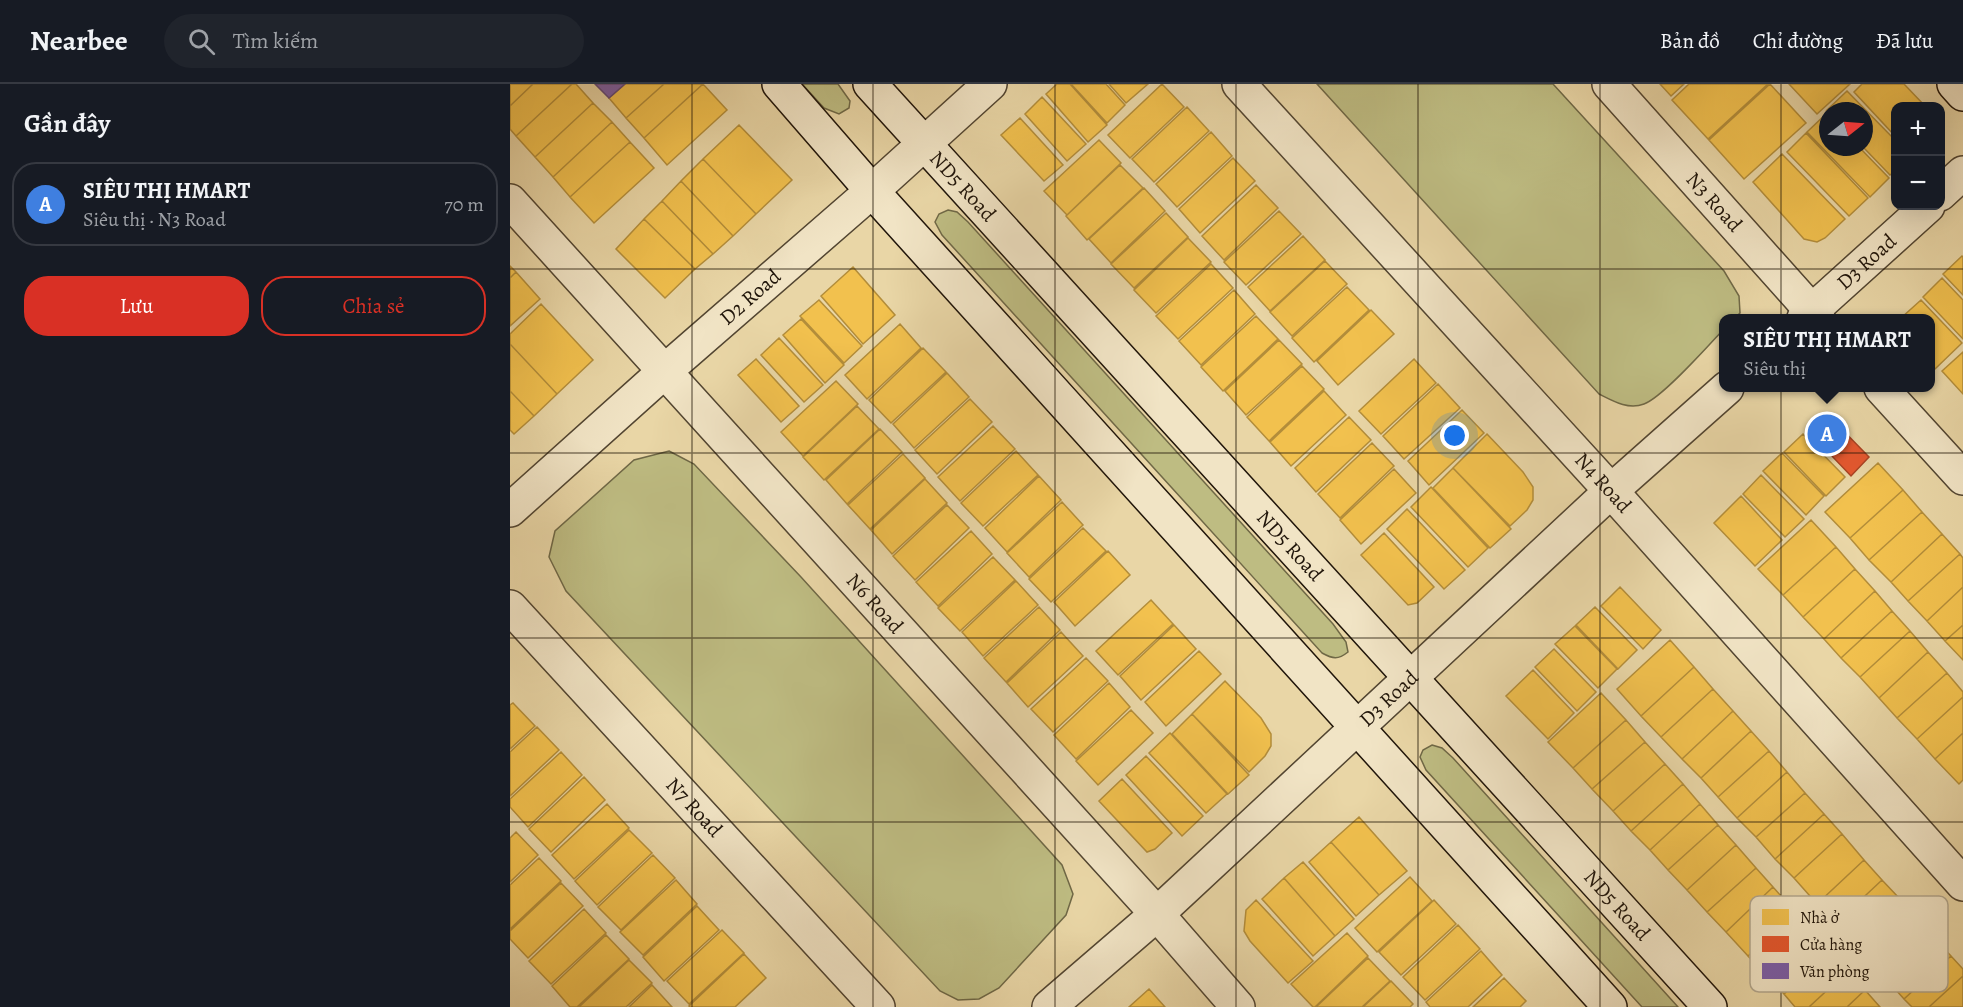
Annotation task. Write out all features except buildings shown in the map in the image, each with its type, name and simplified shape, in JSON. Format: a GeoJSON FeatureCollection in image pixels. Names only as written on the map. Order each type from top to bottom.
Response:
{"type":"FeatureCollection","features":[{"type":"Feature","properties":{"kind":"street"},"geometry":{"type":"LineString","coordinates":[[779,84],[872,191],[1610,1007]]}},
{"type":"Feature","properties":{"kind":"street","name":"ND5 Road"},"geometry":{"type":"LineString","coordinates":[[870,84],[1710,1007]]}},
{"type":"Feature","properties":{"kind":"street","name":"D2 Road"},"geometry":{"type":"LineString","coordinates":[[510,510],[990,84]]}},
{"type":"Feature","properties":{"kind":"street","name":"N4 Road"},"geometry":{"type":"LineString","coordinates":[[1239,84],[1611,491],[1963,884]]}},
{"type":"Feature","properties":{"kind":"street","name":"N3 Road"},"geometry":{"type":"LineString","coordinates":[[1609,84],[1809,314]]}},
{"type":"Feature","properties":{"kind":"street"},"geometry":{"type":"LineString","coordinates":[[1954,84],[1963,94]]}},
{"type":"Feature","properties":{"kind":"street"},"geometry":{"type":"LineString","coordinates":[[1945,190],[1963,173]]}},
{"type":"Feature","properties":{"kind":"street","name":"N6 Road"},"geometry":{"type":"LineString","coordinates":[[510,201],[1157,914],[1238,1007]]}},
{"type":"Feature","properties":{"kind":"street","name":"D3 Road"},"geometry":{"type":"LineString","coordinates":[[1813,314],[1924,210]]}},
{"type":"Feature","properties":{"kind":"street","name":"D3 Road"},"geometry":{"type":"LineString","coordinates":[[1049,1007],[1157,914],[1611,491],[1721,392]]}},
{"type":"Feature","properties":{"kind":"street"},"geometry":{"type":"LineString","coordinates":[[1886,392],[1963,478]]}},
{"type":"Feature","properties":{"kind":"street","name":"N7 Road"},"geometry":{"type":"LineString","coordinates":[[510,607],[878,1007]]}},
{"type":"Feature","properties":{"kind":"shaded area"},"geometry":{"type":"Polygon","coordinates":[[[802,84],[838,84],[850,101],[849,108],[839,114],[824,108],[802,84]]]}},
{"type":"Feature","properties":{"kind":"shaded area"},"geometry":{"type":"Polygon","coordinates":[[[1317,84],[1553,84],[1724,271],[1739,296],[1740,313],[1719,314],[1719,334],[1685,371],[1652,400],[1638,406],[1621,404],[1599,394],[1317,84]]]}},
{"type":"Feature","properties":{"kind":"shaded area"},"geometry":{"type":"Polygon","coordinates":[[[948,210],[957,212],[968,222],[1333,624],[1346,642],[1348,652],[1335,658],[1322,653],[942,235],[935,222],[939,214],[948,210]]]}},
{"type":"Feature","properties":{"kind":"shaded area"},"geometry":{"type":"Polygon","coordinates":[[[669,451],[694,464],[801,577],[1062,865],[1073,894],[1066,915],[999,988],[979,999],[958,1000],[940,991],[566,591],[549,557],[555,531],[634,460],[669,451]]]}},
{"type":"Feature","properties":{"kind":"shaded area"},"geometry":{"type":"Polygon","coordinates":[[[1432,745],[1442,748],[1453,758],[1678,1007],[1642,1007],[1426,770],[1420,757],[1423,750],[1432,745]]]}},
{"type":"Feature","properties":{"kind":"place","name":"SIÊU THỊ HMART"},"geometry":{"type":"Point","coordinates":[1827,434]}}]}
